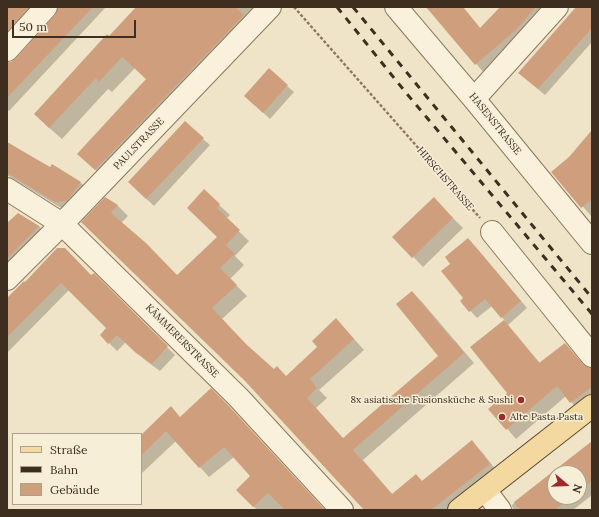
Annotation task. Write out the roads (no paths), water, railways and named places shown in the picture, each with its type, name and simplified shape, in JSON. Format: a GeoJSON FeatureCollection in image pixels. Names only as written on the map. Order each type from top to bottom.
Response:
{"type":"FeatureCollection","features":[{"type":"Feature","properties":{"kind":"main road"},"geometry":{"type":"LineString","coordinates":[[459,510],[592,406]]}},
{"type":"Feature","properties":{"kind":"street"},"geometry":{"type":"LineString","coordinates":[[7,50],[46,7]]}},
{"type":"Feature","properties":{"kind":"street","name":"PAULSTRASSE"},"geometry":{"type":"LineString","coordinates":[[7,279],[62,224],[270,7]]}},
{"type":"Feature","properties":{"kind":"street","name":"HASENSTRASSE"},"geometry":{"type":"LineString","coordinates":[[396,7],[474,99],[592,243]]}},
{"type":"Feature","properties":{"kind":"street"},"geometry":{"type":"LineString","coordinates":[[474,99],[557,7]]}},
{"type":"Feature","properties":{"kind":"street","name":"KÄMMERERSTRASSE"},"geometry":{"type":"LineString","coordinates":[[7,190],[62,224],[238,397],[342,510]]}},
{"type":"Feature","properties":{"kind":"street"},"geometry":{"type":"LineString","coordinates":[[492,232],[592,356]]}},
{"type":"Feature","properties":{"kind":"street"},"geometry":{"type":"LineString","coordinates":[[485,490],[500,510]]}},
{"type":"Feature","properties":{"kind":"railway"},"geometry":{"type":"LineString","coordinates":[[337,7],[407,94],[592,314]]}},
{"type":"Feature","properties":{"kind":"railway"},"geometry":{"type":"LineString","coordinates":[[353,7],[592,298]]}},
{"type":"Feature","properties":{"kind":"place","name":"8x asiatische Fusionsküche & Sushi"},"geometry":{"type":"Point","coordinates":[521,400]}},
{"type":"Feature","properties":{"kind":"place","name":"Alte Pasta Pasta"},"geometry":{"type":"Point","coordinates":[502,417]}}]}
